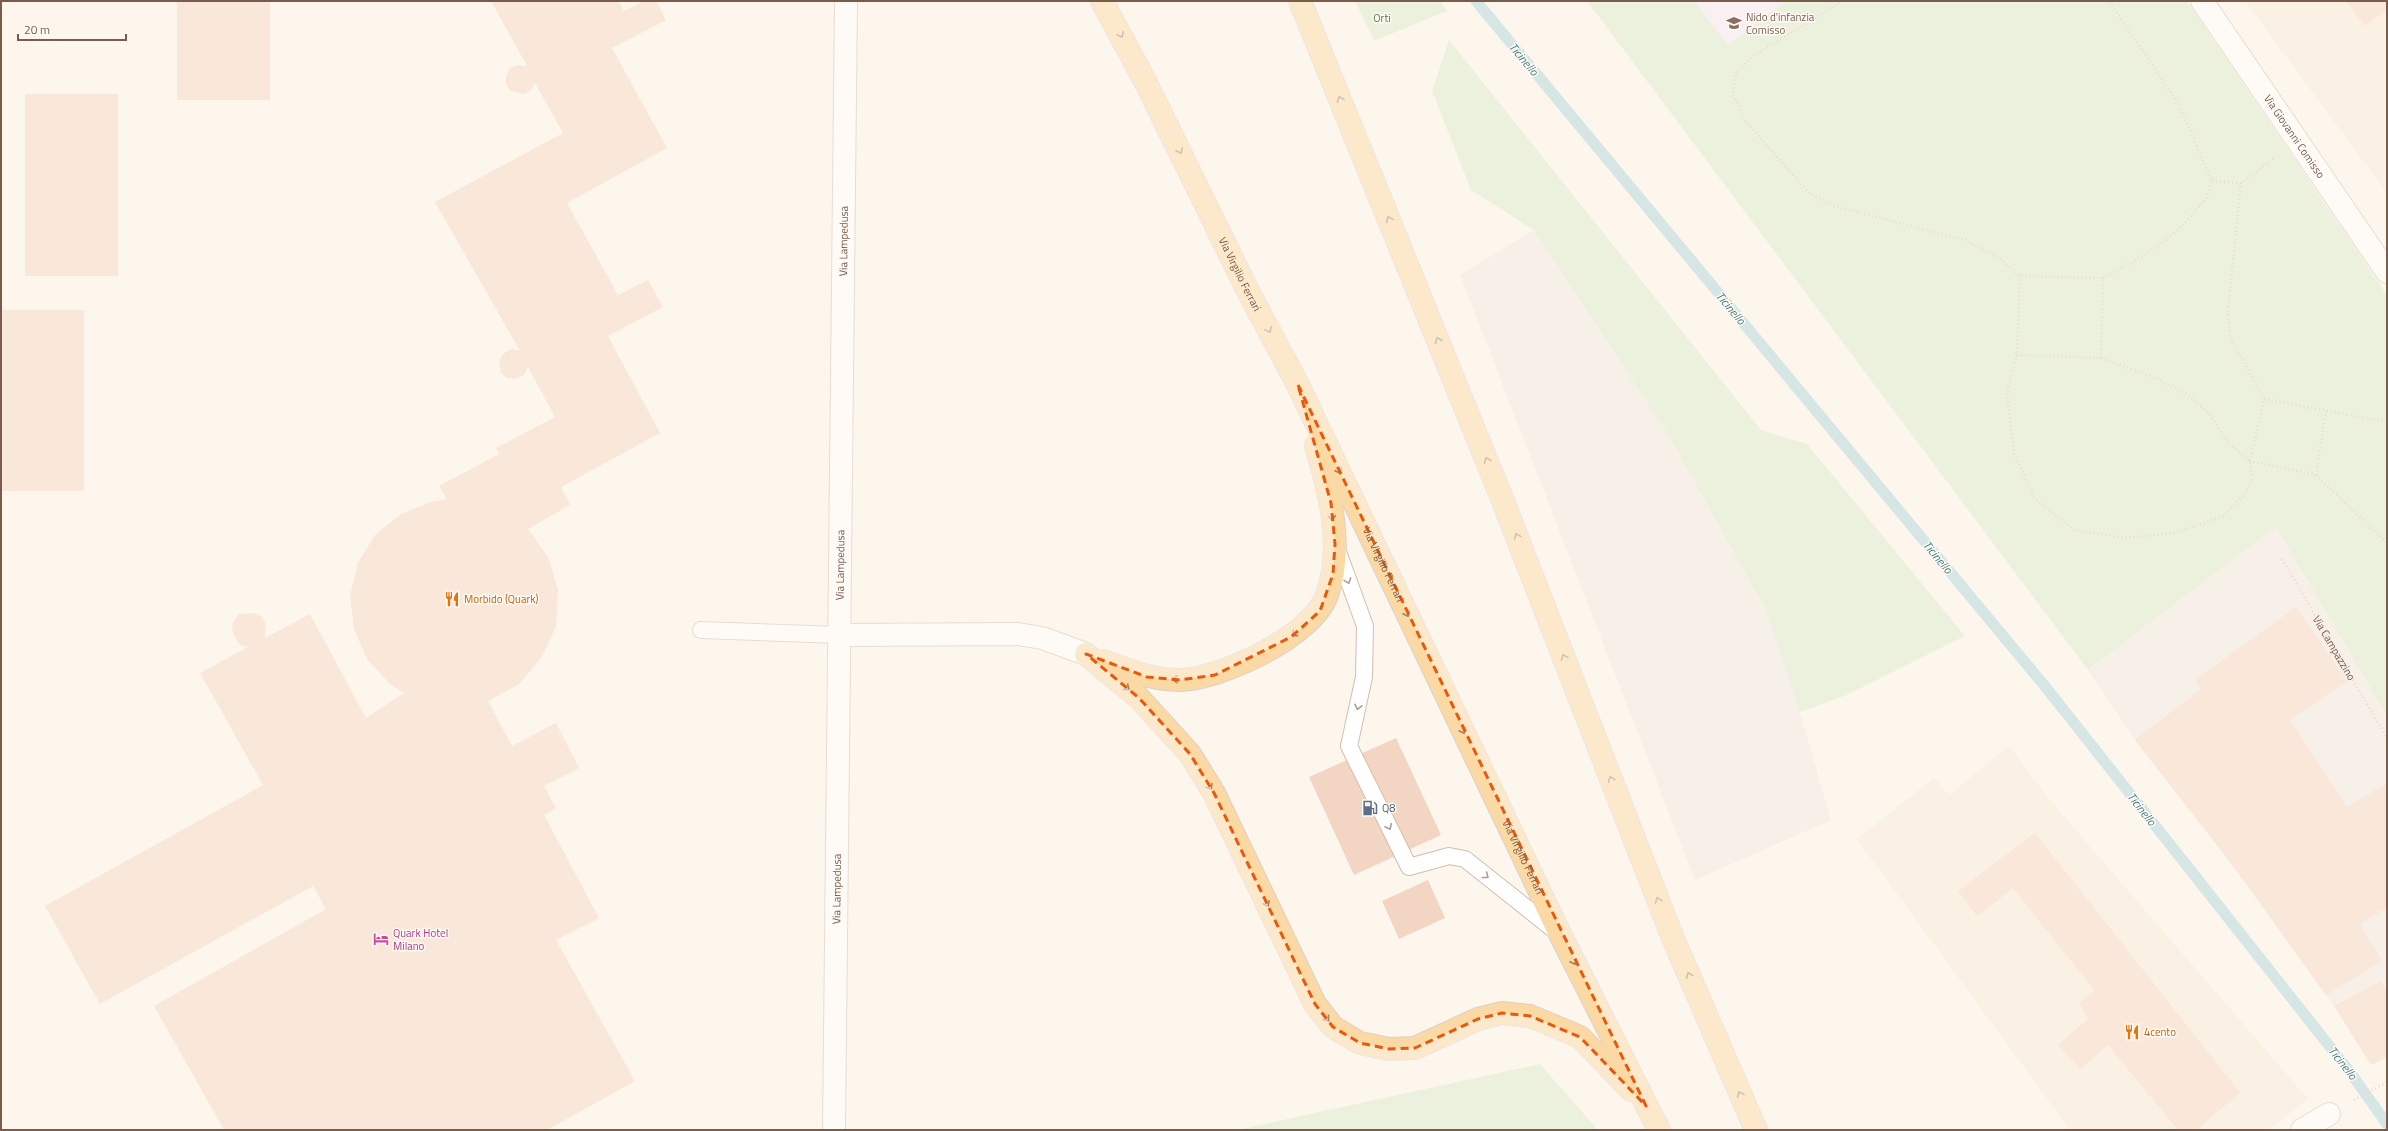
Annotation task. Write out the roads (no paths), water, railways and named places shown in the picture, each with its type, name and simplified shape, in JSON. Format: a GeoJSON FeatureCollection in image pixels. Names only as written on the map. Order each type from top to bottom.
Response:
{"type":"FeatureCollection","features":[{"type":"Feature","properties":{"kind":"main road","name":"Via Virgilio Ferrari"},"geometry":{"type":"LineString","coordinates":[[1102,1],[1146,83],[1249,293],[1298,385],[1561,936],[1659,1130]]}},
{"type":"Feature","properties":{"kind":"main road"},"geometry":{"type":"LineString","coordinates":[[1300,1],[1498,489],[1672,936],[1756,1130]]}},
{"type":"Feature","properties":{"kind":"main road"},"geometry":{"type":"LineString","coordinates":[[1086,654],[1147,677],[1180,680],[1214,675],[1291,637],[1320,611],[1333,574],[1335,544],[1331,503],[1298,385]]}},
{"type":"Feature","properties":{"kind":"main road"},"geometry":{"type":"LineString","coordinates":[[1086,654],[1139,698],[1190,754],[1214,793],[1315,1004],[1334,1027],[1360,1043],[1389,1049],[1415,1048],[1478,1019],[1502,1014],[1530,1016],[1580,1037],[1646,1106]]}},
{"type":"Feature","properties":{"kind":"street","name":"Via Lampedusa"},"geometry":{"type":"LineString","coordinates":[[834,1130],[846,1]]}},
{"type":"Feature","properties":{"kind":"street","name":"Via Giovanni Comisso"},"geometry":{"type":"LineString","coordinates":[[2202,1],[2387,272]]}},
{"type":"Feature","properties":{"kind":"street"},"geometry":{"type":"LineString","coordinates":[[840,635],[1018,634],[1042,638],[1086,654]]}},
{"type":"Feature","properties":{"kind":"street"},"geometry":{"type":"LineString","coordinates":[[2302,1130],[2329,1114]]}},
{"type":"Feature","properties":{"kind":"lane"},"geometry":{"type":"LineString","coordinates":[[1335,544],[1365,626],[1364,677],[1349,746],[1409,867],[1449,856],[1465,859],[1561,936]]}},
{"type":"Feature","properties":{"kind":"lane"},"geometry":{"type":"LineString","coordinates":[[701,630],[840,635]]}},
{"type":"Feature","properties":{"kind":"waterway","name":"Ticinello"},"geometry":{"type":"LineString","coordinates":[[1476,1],[2048,690],[2350,1072],[2387,1124]]}},
{"type":"Feature","properties":{"kind":"place","name":"Nido d'infanzia Comisso"},"geometry":{"type":"Point","coordinates":[1734,23]}},
{"type":"Feature","properties":{"kind":"place","name":"Morbido (Quark)"},"geometry":{"type":"Point","coordinates":[452,599]}},
{"type":"Feature","properties":{"kind":"place","name":"Q8"},"geometry":{"type":"Point","coordinates":[1370,808]}},
{"type":"Feature","properties":{"kind":"place","name":"Quark Hotel Milano"},"geometry":{"type":"Point","coordinates":[381,939]}},
{"type":"Feature","properties":{"kind":"place","name":"4cento"},"geometry":{"type":"Point","coordinates":[2132,1032]}},
{"type":"Feature","properties":{"kind":"park label","name":"Orti"},"geometry":{"type":"Point","coordinates":[1382,18]}}]}
